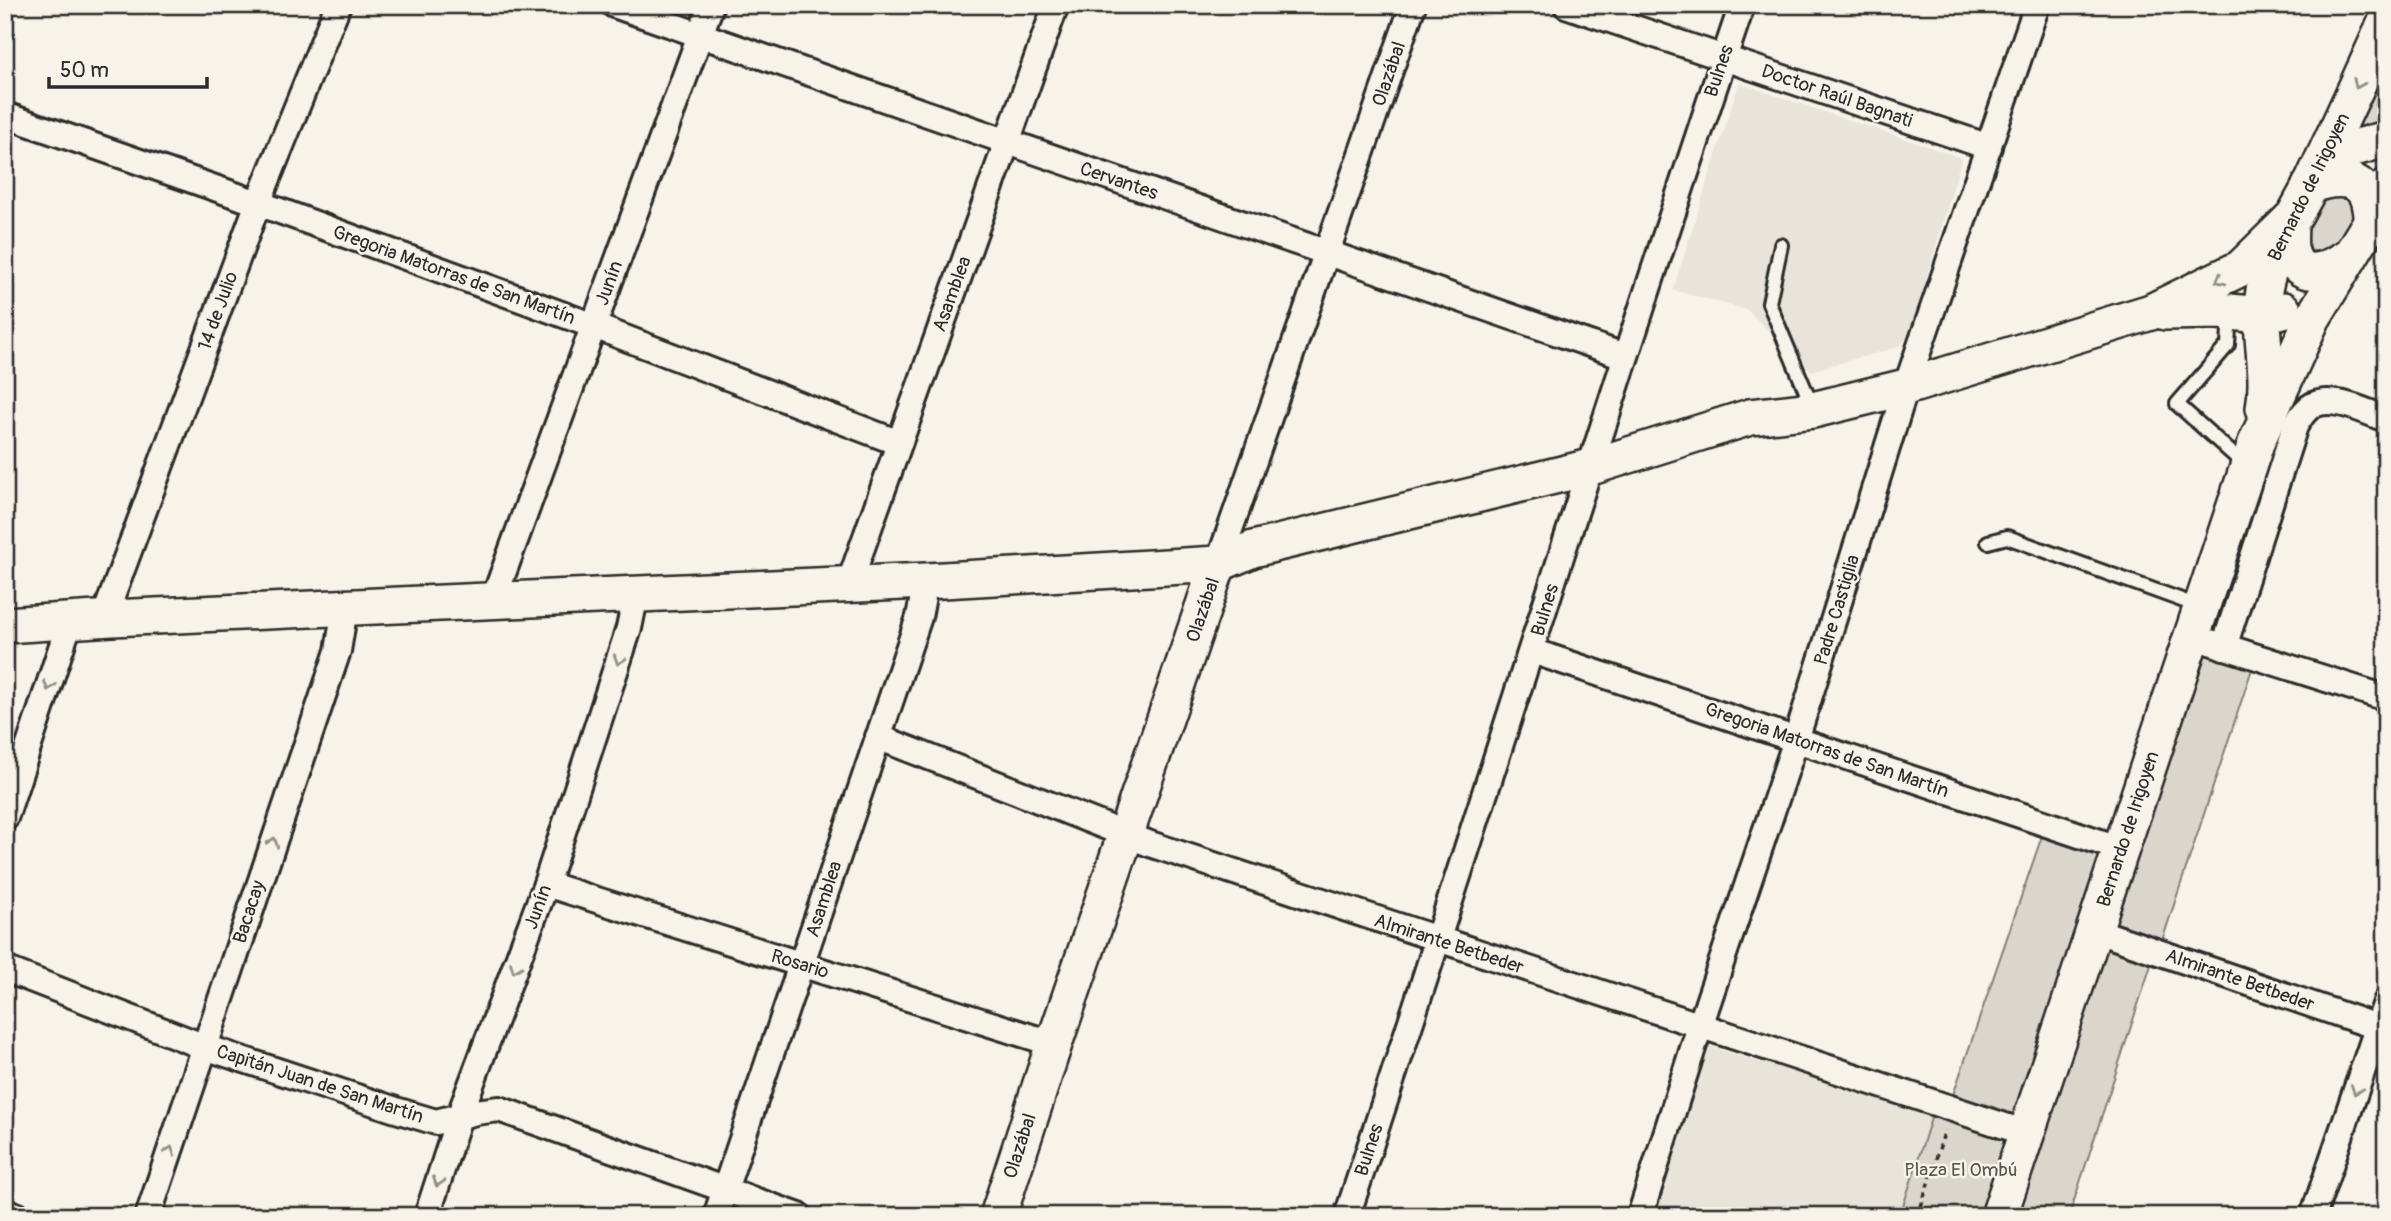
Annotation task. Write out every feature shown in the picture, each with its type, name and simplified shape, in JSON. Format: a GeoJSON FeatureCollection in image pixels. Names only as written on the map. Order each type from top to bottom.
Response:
{"type":"FeatureCollection","features":[{"type":"Feature","properties":{"kind":"main road","name":"Bernardo de Irigoyen"},"geometry":{"type":"LineString","coordinates":[[2252,456],[2267,380],[2246,314],[2264,292],[2269,270],[2290,220],[2310,186],[2386,22]]}},
{"type":"Feature","properties":{"kind":"main road"},"geometry":{"type":"LineString","coordinates":[[2310,186],[2325,169],[2351,149],[2386,139]]}},
{"type":"Feature","properties":{"kind":"main road"},"geometry":{"type":"LineString","coordinates":[[2310,186],[2321,181],[2351,181],[2363,189],[2379,215]]}},
{"type":"Feature","properties":{"kind":"main road","name":"Bernardo de Irigoyen"},"geometry":{"type":"LineString","coordinates":[[1999,1216],[2252,456],[2312,319],[2342,268],[2379,215],[2386,187]]}},
{"type":"Feature","properties":{"kind":"main road"},"geometry":{"type":"LineString","coordinates":[[2290,220],[2291,248],[2297,263],[2305,270],[2317,272],[2332,267],[2342,268]]}},
{"type":"Feature","properties":{"kind":"main road"},"geometry":{"type":"LineString","coordinates":[[5,625],[926,581],[1218,564],[1253,549],[1586,480],[1750,417],[1814,410],[1906,387],[2151,312],[2241,268],[2290,220]]}},
{"type":"Feature","properties":{"kind":"main road"},"geometry":{"type":"LineString","coordinates":[[2151,312],[2246,314],[2291,309],[2314,297],[2342,268]]}},
{"type":"Feature","properties":{"kind":"main road","name":"Olazábal"},"geometry":{"type":"LineString","coordinates":[[998,1216],[1218,564]]}},
{"type":"Feature","properties":{"kind":"street","name":"14 de Julio"},"geometry":{"type":"LineString","coordinates":[[5,818],[338,5]]}},
{"type":"Feature","properties":{"kind":"street","name":"Cervantes"},"geometry":{"type":"LineString","coordinates":[[614,5],[1624,356]]}},
{"type":"Feature","properties":{"kind":"street","name":"Junín"},"geometry":{"type":"LineString","coordinates":[[493,601],[710,5]]}},
{"type":"Feature","properties":{"kind":"street","name":"Asamblea"},"geometry":{"type":"LineString","coordinates":[[849,584],[1056,5]]}},
{"type":"Feature","properties":{"kind":"street","name":"Olazábal"},"geometry":{"type":"LineString","coordinates":[[1218,564],[1413,5]]}},
{"type":"Feature","properties":{"kind":"street","name":"Doctor Raúl Bagnati"},"geometry":{"type":"LineString","coordinates":[[1566,5],[1989,147]]}},
{"type":"Feature","properties":{"kind":"street","name":"Bulnes"},"geometry":{"type":"LineString","coordinates":[[1348,1216],[1532,651],[1624,356],[1742,5]]}},
{"type":"Feature","properties":{"kind":"street","name":"Padre Castiglia"},"geometry":{"type":"LineString","coordinates":[[1640,1216],[1700,1026],[1796,740],[1906,387],[2037,5]]}},
{"type":"Feature","properties":{"kind":"street","name":"Gregoria Matorras de San Martín"},"geometry":{"type":"LineString","coordinates":[[5,115],[258,203],[594,326],[899,443]]}},
{"type":"Feature","properties":{"kind":"street"},"geometry":{"type":"LineString","coordinates":[[2224,647],[2295,426],[2302,415],[2313,405],[2325,402],[2340,404],[2386,419]]}},
{"type":"Feature","properties":{"kind":"street","name":"Asamblea"},"geometry":{"type":"LineString","coordinates":[[716,1216],[919,617],[926,581]]}},
{"type":"Feature","properties":{"kind":"street","name":"Junín"},"geometry":{"type":"LineString","coordinates":[[427,1216],[459,1117],[546,884],[629,628],[636,594]]}},
{"type":"Feature","properties":{"kind":"street","name":"Bacacay"},"geometry":{"type":"LineString","coordinates":[[148,1216],[338,650],[345,608]]}},
{"type":"Feature","properties":{"kind":"street"},"geometry":{"type":"LineString","coordinates":[[2197,622],[2224,647],[2386,698]]}},
{"type":"Feature","properties":{"kind":"street","name":"Gregoria Matorras de San Martín"},"geometry":{"type":"LineString","coordinates":[[1532,651],[2121,849]]}},
{"type":"Feature","properties":{"kind":"street","name":"Almirante Betbeder"},"geometry":{"type":"LineString","coordinates":[[878,737],[1150,844],[2026,1133]]}},
{"type":"Feature","properties":{"kind":"street","name":"Rosario"},"geometry":{"type":"LineString","coordinates":[[546,884],[1054,1044]]}},
{"type":"Feature","properties":{"kind":"street","name":"Almirante Betbeder"},"geometry":{"type":"LineString","coordinates":[[2094,930],[2382,1029]]}},
{"type":"Feature","properties":{"kind":"street","name":"Capitán Juan de San Martín"},"geometry":{"type":"LineString","coordinates":[[5,970],[205,1047],[396,1110],[436,1122],[499,1110],[799,1216]]}},
{"type":"Feature","properties":{"kind":"street"},"geometry":{"type":"LineString","coordinates":[[2313,1216],[2382,1029],[2386,1002]]}},
{"type":"Feature","properties":{"kind":"street"},"geometry":{"type":"LineString","coordinates":[[5,1211],[18,1216]]}},
{"type":"Feature","properties":{"kind":"lane"},"geometry":{"type":"LineString","coordinates":[[1781,245],[1769,303],[1814,410]]}},
{"type":"Feature","properties":{"kind":"lane"},"geometry":{"type":"LineString","coordinates":[[2246,314],[2228,345],[2177,404],[2252,456]]}},
{"type":"Feature","properties":{"kind":"lane"},"geometry":{"type":"LineString","coordinates":[[1988,542],[2007,537],[2197,622]]}},
{"type":"Feature","properties":{"kind":"path"},"geometry":{"type":"LineString","coordinates":[[1918,1216],[1952,1108]]}},
{"type":"Feature","properties":{"kind":"shaded area"},"geometry":{"type":"Polygon","coordinates":[[[1739,83],[1962,158],[1913,323],[1904,342],[1894,348],[1811,371],[1747,310],[1673,290],[1739,83]]]}},
{"type":"Feature","properties":{"kind":"shaded area"},"geometry":{"type":"Polygon","coordinates":[[[1706,1045],[1932,1115],[1900,1216],[1652,1216],[1706,1045]]]}},
{"type":"Feature","properties":{"kind":"green space"},"geometry":{"type":"Polygon","coordinates":[[[2377,63],[2381,132],[2339,146],[2377,63]]]}},
{"type":"Feature","properties":{"kind":"green space"},"geometry":{"type":"Polygon","coordinates":[[[2337,189],[2360,207],[2344,241],[2323,253],[2310,250],[2302,243],[2313,205],[2337,189]]]}},
{"type":"Feature","properties":{"kind":"green space"},"geometry":{"type":"Polygon","coordinates":[[[2198,651],[2252,669],[2162,941],[2108,922],[2198,651]]]}},
{"type":"Feature","properties":{"kind":"green space"},"geometry":{"type":"Polygon","coordinates":[[[2044,830],[2108,853],[2017,1118],[1953,1095],[2044,830]]]}},
{"type":"Feature","properties":{"kind":"green space"},"geometry":{"type":"Polygon","coordinates":[[[2100,941],[2153,959],[2069,1216],[2010,1216],[2100,941]]]}},
{"type":"Feature","properties":{"kind":"green space","name":"Plaza El Ombú"},"geometry":{"type":"Polygon","coordinates":[[[1932,1115],[2016,1140],[1991,1216],[1900,1216],[1932,1115]]]}}]}
